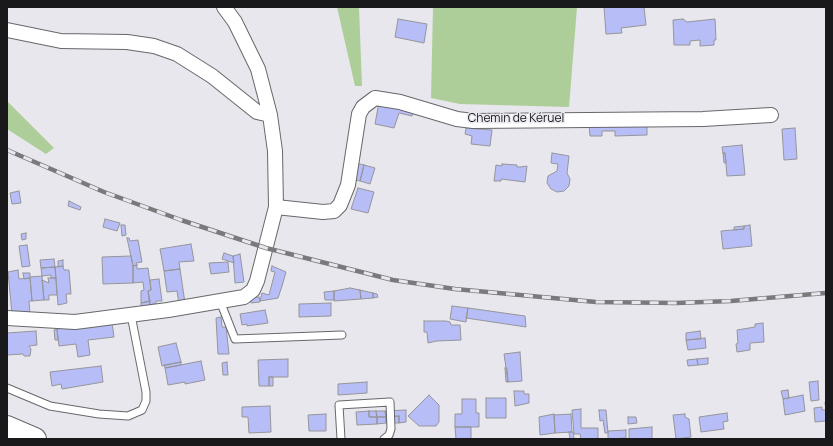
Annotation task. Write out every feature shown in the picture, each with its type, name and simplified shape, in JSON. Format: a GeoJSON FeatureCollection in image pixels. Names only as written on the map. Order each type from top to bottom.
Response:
{"type":"FeatureCollection","features":[{"type":"Feature","properties":{"kind":"main road"},"geometry":{"type":"LineString","coordinates":[[7,427],[35,439]]}},
{"type":"Feature","properties":{"kind":"main road"},"geometry":{"type":"LineString","coordinates":[[7,436],[23,439]]}},
{"type":"Feature","properties":{"kind":"street"},"geometry":{"type":"LineString","coordinates":[[7,318],[74,322],[220,301],[244,296],[253,290],[257,281],[276,207],[276,151],[270,115],[258,69],[235,22],[224,7]]}},
{"type":"Feature","properties":{"kind":"street"},"geometry":{"type":"LineString","coordinates":[[7,30],[61,41],[127,42],[154,46],[177,54],[212,76],[256,112],[270,115]]}},
{"type":"Feature","properties":{"kind":"street","name":"Chemin de Kéruel"},"geometry":{"type":"LineString","coordinates":[[276,207],[323,212],[334,211],[340,205],[348,185],[359,114],[363,107],[375,98],[400,102],[457,119],[473,121],[703,119],[771,115]]}},
{"type":"Feature","properties":{"kind":"lane"},"geometry":{"type":"LineString","coordinates":[[220,301],[235,339],[342,335]]}},
{"type":"Feature","properties":{"kind":"lane"},"geometry":{"type":"LineString","coordinates":[[7,388],[50,406],[99,414],[128,416],[136,414],[142,410],[146,401],[146,392],[131,315]]}},
{"type":"Feature","properties":{"kind":"lane"},"geometry":{"type":"LineString","coordinates":[[341,439],[340,405],[390,402],[391,429],[389,435],[384,439]]}},
{"type":"Feature","properties":{"kind":"green space"},"geometry":{"type":"Polygon","coordinates":[[[337,7],[359,7],[362,86],[355,86],[337,7]]]}},
{"type":"Feature","properties":{"kind":"green space"},"geometry":{"type":"Polygon","coordinates":[[[433,7],[577,7],[569,107],[460,104],[431,98],[433,7]]]}},
{"type":"Feature","properties":{"kind":"green space"},"geometry":{"type":"Polygon","coordinates":[[[7,101],[54,148],[46,154],[7,129],[7,101]]]}},
{"type":"Feature","properties":{"kind":"building"},"geometry":{"type":"Polygon","coordinates":[[[604,7],[644,7],[646,25],[621,28],[622,33],[606,34],[604,7]]]}},
{"type":"Feature","properties":{"kind":"building"},"geometry":{"type":"Polygon","coordinates":[[[398,19],[427,24],[424,43],[395,37],[398,19]]]}},
{"type":"Feature","properties":{"kind":"building"},"geometry":{"type":"Polygon","coordinates":[[[683,19],[687,22],[715,19],[716,40],[714,40],[714,45],[700,46],[700,40],[690,41],[690,45],[674,45],[673,20],[683,19]]]}},
{"type":"Feature","properties":{"kind":"building"},"geometry":{"type":"Polygon","coordinates":[[[379,102],[419,110],[418,115],[413,113],[412,116],[399,113],[394,128],[375,124],[379,102]]]}},
{"type":"Feature","properties":{"kind":"building"},"geometry":{"type":"Polygon","coordinates":[[[647,123],[647,135],[615,136],[615,131],[602,131],[602,136],[590,136],[589,125],[647,123]]]}},
{"type":"Feature","properties":{"kind":"building"},"geometry":{"type":"Polygon","coordinates":[[[466,128],[492,130],[490,146],[471,144],[472,136],[465,134],[466,128]]]}},
{"type":"Feature","properties":{"kind":"building"},"geometry":{"type":"Polygon","coordinates":[[[795,128],[797,159],[784,160],[782,129],[795,128]]]}},
{"type":"Feature","properties":{"kind":"building"},"geometry":{"type":"Polygon","coordinates":[[[742,145],[745,175],[727,176],[725,153],[723,153],[722,147],[742,145]]]}},
{"type":"Feature","properties":{"kind":"building"},"geometry":{"type":"Polygon","coordinates":[[[552,153],[569,156],[567,173],[570,179],[569,186],[564,191],[557,192],[551,189],[547,183],[548,176],[557,171],[558,164],[551,163],[552,153]]]}},
{"type":"Feature","properties":{"kind":"building"},"geometry":{"type":"Polygon","coordinates":[[[723,153],[725,153],[726,163],[724,163],[723,153]]]}},
{"type":"Feature","properties":{"kind":"building"},"geometry":{"type":"Polygon","coordinates":[[[355,163],[364,165],[360,181],[352,179],[355,163]]]}},
{"type":"Feature","properties":{"kind":"building"},"geometry":{"type":"Polygon","coordinates":[[[502,164],[517,165],[517,167],[527,166],[525,182],[501,179],[501,181],[494,181],[496,165],[502,166],[502,164]]]}},
{"type":"Feature","properties":{"kind":"building"},"geometry":{"type":"Polygon","coordinates":[[[364,165],[375,168],[370,184],[360,181],[364,165]]]}},
{"type":"Feature","properties":{"kind":"building"},"geometry":{"type":"Polygon","coordinates":[[[358,188],[374,192],[368,213],[351,209],[358,188]]]}},
{"type":"Feature","properties":{"kind":"building"},"geometry":{"type":"Polygon","coordinates":[[[19,191],[21,203],[12,204],[10,193],[19,191]]]}},
{"type":"Feature","properties":{"kind":"building"},"geometry":{"type":"Polygon","coordinates":[[[69,201],[81,207],[80,210],[68,206],[69,201]]]}},
{"type":"Feature","properties":{"kind":"building"},"geometry":{"type":"Polygon","coordinates":[[[105,219],[120,223],[117,231],[103,227],[105,219]]]}},
{"type":"Feature","properties":{"kind":"building"},"geometry":{"type":"Polygon","coordinates":[[[121,225],[125,225],[126,235],[122,236],[121,225]]]}},
{"type":"Feature","properties":{"kind":"building"},"geometry":{"type":"Polygon","coordinates":[[[750,225],[752,246],[723,249],[721,231],[744,229],[744,226],[750,225]]]}},
{"type":"Feature","properties":{"kind":"building"},"geometry":{"type":"Polygon","coordinates":[[[744,226],[744,229],[734,230],[734,227],[744,226]]]}},
{"type":"Feature","properties":{"kind":"building"},"geometry":{"type":"Polygon","coordinates":[[[26,233],[26,239],[22,240],[21,234],[26,233]]]}},
{"type":"Feature","properties":{"kind":"building"},"geometry":{"type":"Polygon","coordinates":[[[127,238],[129,238],[130,241],[138,240],[142,262],[136,263],[137,265],[133,266],[127,238]]]}},
{"type":"Feature","properties":{"kind":"building"},"geometry":{"type":"Polygon","coordinates":[[[191,244],[194,261],[179,262],[180,269],[164,271],[160,249],[191,244]]]}},
{"type":"Feature","properties":{"kind":"building"},"geometry":{"type":"Polygon","coordinates":[[[27,245],[30,266],[22,267],[19,246],[27,245]]]}},
{"type":"Feature","properties":{"kind":"building"},"geometry":{"type":"Polygon","coordinates":[[[224,253],[233,256],[234,263],[222,259],[224,253]]]}},
{"type":"Feature","properties":{"kind":"building"},"geometry":{"type":"Polygon","coordinates":[[[240,254],[244,282],[235,283],[233,256],[240,254]]]}},
{"type":"Feature","properties":{"kind":"building"},"geometry":{"type":"Polygon","coordinates":[[[131,256],[133,266],[133,283],[103,284],[102,257],[131,256]]]}},
{"type":"Feature","properties":{"kind":"building"},"geometry":{"type":"Polygon","coordinates":[[[54,259],[55,267],[41,268],[40,260],[54,259]]]}},
{"type":"Feature","properties":{"kind":"building"},"geometry":{"type":"Polygon","coordinates":[[[63,260],[63,266],[58,267],[58,261],[63,260]]]}},
{"type":"Feature","properties":{"kind":"building"},"geometry":{"type":"Polygon","coordinates":[[[228,262],[229,272],[211,274],[209,263],[228,262]]]}},
{"type":"Feature","properties":{"kind":"building"},"geometry":{"type":"Polygon","coordinates":[[[137,265],[137,269],[148,268],[151,290],[148,291],[150,301],[141,303],[141,291],[144,290],[143,282],[133,283],[133,266],[137,265]]]}},
{"type":"Feature","properties":{"kind":"building"},"geometry":{"type":"Polygon","coordinates":[[[63,266],[64,270],[69,270],[71,294],[66,294],[67,303],[58,305],[55,267],[63,266]]]}},
{"type":"Feature","properties":{"kind":"building"},"geometry":{"type":"Polygon","coordinates":[[[272,266],[286,272],[278,298],[260,301],[262,293],[269,295],[275,272],[271,271],[272,266]]]}},
{"type":"Feature","properties":{"kind":"building"},"geometry":{"type":"Polygon","coordinates":[[[55,267],[56,278],[51,278],[51,275],[42,276],[41,268],[55,267]]]}},
{"type":"Feature","properties":{"kind":"building"},"geometry":{"type":"Polygon","coordinates":[[[180,269],[185,303],[179,304],[177,291],[167,292],[164,271],[180,269]]]}},
{"type":"Feature","properties":{"kind":"building"},"geometry":{"type":"Polygon","coordinates":[[[18,270],[19,279],[30,278],[32,301],[29,301],[30,315],[12,314],[8,272],[18,270]]]}},
{"type":"Feature","properties":{"kind":"building"},"geometry":{"type":"Polygon","coordinates":[[[23,273],[30,273],[30,278],[24,279],[23,273]]]}},
{"type":"Feature","properties":{"kind":"building"},"geometry":{"type":"Polygon","coordinates":[[[42,276],[44,300],[32,301],[30,277],[42,276]]]}},
{"type":"Feature","properties":{"kind":"building"},"geometry":{"type":"Polygon","coordinates":[[[48,278],[56,278],[57,295],[49,295],[49,300],[44,300],[42,280],[49,283],[48,278]]]}},
{"type":"Feature","properties":{"kind":"building"},"geometry":{"type":"Polygon","coordinates":[[[159,279],[162,301],[156,301],[156,304],[152,304],[152,308],[150,308],[148,291],[151,290],[150,280],[159,279]]]}},
{"type":"Feature","properties":{"kind":"building"},"geometry":{"type":"Polygon","coordinates":[[[350,288],[360,290],[361,299],[334,301],[334,291],[350,288]]]}},
{"type":"Feature","properties":{"kind":"building"},"geometry":{"type":"Polygon","coordinates":[[[360,290],[373,293],[373,298],[361,299],[360,290]]]}},
{"type":"Feature","properties":{"kind":"building"},"geometry":{"type":"Polygon","coordinates":[[[334,291],[334,300],[325,300],[324,292],[334,291]]]}},
{"type":"Feature","properties":{"kind":"building"},"geometry":{"type":"Polygon","coordinates":[[[373,293],[377,294],[378,297],[373,298],[373,293]]]}},
{"type":"Feature","properties":{"kind":"building"},"geometry":{"type":"Polygon","coordinates":[[[259,297],[260,302],[251,303],[250,298],[259,297]]]}},
{"type":"Feature","properties":{"kind":"building"},"geometry":{"type":"Polygon","coordinates":[[[150,301],[150,308],[141,309],[141,303],[150,301]]]}},
{"type":"Feature","properties":{"kind":"building"},"geometry":{"type":"Polygon","coordinates":[[[331,303],[331,316],[299,317],[299,304],[331,303]]]}},
{"type":"Feature","properties":{"kind":"building"},"geometry":{"type":"Polygon","coordinates":[[[452,306],[468,308],[466,322],[450,319],[452,306]]]}},
{"type":"Feature","properties":{"kind":"building"},"geometry":{"type":"Polygon","coordinates":[[[468,308],[525,316],[526,327],[466,318],[468,308]]]}},
{"type":"Feature","properties":{"kind":"building"},"geometry":{"type":"Polygon","coordinates":[[[265,310],[268,323],[247,326],[247,324],[242,325],[240,314],[265,310]]]}},
{"type":"Feature","properties":{"kind":"building"},"geometry":{"type":"Polygon","coordinates":[[[221,317],[222,327],[226,327],[229,354],[218,354],[216,318],[221,317]]]}},
{"type":"Feature","properties":{"kind":"building"},"geometry":{"type":"Polygon","coordinates":[[[424,321],[446,321],[450,322],[451,325],[460,325],[461,340],[428,343],[427,332],[424,332],[424,321]]]}},
{"type":"Feature","properties":{"kind":"building"},"geometry":{"type":"Polygon","coordinates":[[[112,322],[114,337],[88,340],[90,355],[78,357],[76,344],[59,346],[57,329],[112,322]]]}},
{"type":"Feature","properties":{"kind":"building"},"geometry":{"type":"Polygon","coordinates":[[[763,323],[764,342],[750,343],[750,350],[737,352],[737,330],[755,327],[755,324],[763,323]]]}},
{"type":"Feature","properties":{"kind":"building"},"geometry":{"type":"Polygon","coordinates":[[[57,329],[58,340],[55,340],[54,330],[57,329]]]}},
{"type":"Feature","properties":{"kind":"building"},"geometry":{"type":"Polygon","coordinates":[[[36,331],[37,345],[29,346],[31,349],[30,356],[24,356],[23,354],[7,355],[7,333],[36,331]]]}},
{"type":"Feature","properties":{"kind":"building"},"geometry":{"type":"Polygon","coordinates":[[[700,331],[701,339],[686,340],[686,333],[700,331]]]}},
{"type":"Feature","properties":{"kind":"building"},"geometry":{"type":"Polygon","coordinates":[[[705,338],[706,348],[688,350],[686,340],[705,338]]]}},
{"type":"Feature","properties":{"kind":"building"},"geometry":{"type":"Polygon","coordinates":[[[176,343],[181,362],[162,366],[158,347],[176,343]]]}},
{"type":"Feature","properties":{"kind":"building"},"geometry":{"type":"Polygon","coordinates":[[[520,352],[522,381],[508,382],[504,354],[520,352]]]}},
{"type":"Feature","properties":{"kind":"building"},"geometry":{"type":"Polygon","coordinates":[[[708,358],[708,364],[698,365],[697,359],[708,358]]]}},
{"type":"Feature","properties":{"kind":"building"},"geometry":{"type":"Polygon","coordinates":[[[288,359],[288,377],[269,377],[269,386],[259,386],[258,360],[288,359]]]}},
{"type":"Feature","properties":{"kind":"building"},"geometry":{"type":"Polygon","coordinates":[[[697,359],[698,365],[688,366],[687,360],[697,359]]]}},
{"type":"Feature","properties":{"kind":"building"},"geometry":{"type":"Polygon","coordinates":[[[201,361],[205,380],[185,384],[185,382],[168,385],[165,368],[201,361]]]}},
{"type":"Feature","properties":{"kind":"building"},"geometry":{"type":"Polygon","coordinates":[[[181,362],[181,365],[165,368],[164,365],[181,362]]]}},
{"type":"Feature","properties":{"kind":"building"},"geometry":{"type":"Polygon","coordinates":[[[227,362],[228,375],[223,375],[222,363],[227,362]]]}},
{"type":"Feature","properties":{"kind":"building"},"geometry":{"type":"Polygon","coordinates":[[[101,366],[103,382],[62,389],[61,384],[52,386],[50,372],[101,366]]]}},
{"type":"Feature","properties":{"kind":"building"},"geometry":{"type":"Polygon","coordinates":[[[505,368],[507,368],[508,382],[506,382],[505,368]]]}},
{"type":"Feature","properties":{"kind":"building"},"geometry":{"type":"Polygon","coordinates":[[[269,377],[273,377],[273,386],[269,386],[269,377]]]}},
{"type":"Feature","properties":{"kind":"building"},"geometry":{"type":"Polygon","coordinates":[[[818,381],[819,400],[811,401],[809,382],[818,381]]]}},
{"type":"Feature","properties":{"kind":"building"},"geometry":{"type":"Polygon","coordinates":[[[367,382],[367,393],[338,395],[338,384],[367,382]]]}},
{"type":"Feature","properties":{"kind":"building"},"geometry":{"type":"Polygon","coordinates":[[[788,390],[789,398],[783,399],[781,391],[788,390]]]}},
{"type":"Feature","properties":{"kind":"building"},"geometry":{"type":"Polygon","coordinates":[[[514,391],[524,391],[524,394],[529,394],[529,403],[515,406],[514,391]]]}},
{"type":"Feature","properties":{"kind":"building"},"geometry":{"type":"Polygon","coordinates":[[[429,395],[439,405],[439,422],[436,426],[419,426],[408,416],[429,395]]]}},
{"type":"Feature","properties":{"kind":"building"},"geometry":{"type":"Polygon","coordinates":[[[803,395],[805,411],[785,415],[783,399],[803,395]]]}},
{"type":"Feature","properties":{"kind":"building"},"geometry":{"type":"Polygon","coordinates":[[[486,398],[506,398],[506,418],[486,418],[486,398]]]}},
{"type":"Feature","properties":{"kind":"building"},"geometry":{"type":"Polygon","coordinates":[[[462,399],[476,399],[476,413],[479,413],[479,427],[455,427],[455,414],[462,414],[462,399]]]}},
{"type":"Feature","properties":{"kind":"building"},"geometry":{"type":"Polygon","coordinates":[[[270,406],[271,432],[249,433],[248,417],[242,417],[242,407],[270,406]]]}},
{"type":"Feature","properties":{"kind":"building"},"geometry":{"type":"Polygon","coordinates":[[[822,407],[822,410],[826,410],[826,421],[815,422],[814,408],[822,407]]]}},
{"type":"Feature","properties":{"kind":"building"},"geometry":{"type":"Polygon","coordinates":[[[581,409],[581,428],[598,428],[598,439],[581,439],[580,434],[574,434],[572,410],[581,409]]]}},
{"type":"Feature","properties":{"kind":"building"},"geometry":{"type":"Polygon","coordinates":[[[406,410],[406,422],[399,423],[399,416],[386,417],[385,411],[406,410]]]}},
{"type":"Feature","properties":{"kind":"building"},"geometry":{"type":"Polygon","coordinates":[[[599,410],[606,410],[608,433],[605,433],[603,420],[600,421],[599,410]]]}},
{"type":"Feature","properties":{"kind":"building"},"geometry":{"type":"Polygon","coordinates":[[[369,411],[369,417],[377,417],[377,424],[357,425],[356,412],[369,411]]]}},
{"type":"Feature","properties":{"kind":"building"},"geometry":{"type":"Polygon","coordinates":[[[369,411],[376,411],[377,417],[369,417],[369,411]]]}},
{"type":"Feature","properties":{"kind":"building"},"geometry":{"type":"Polygon","coordinates":[[[376,411],[385,411],[386,417],[377,417],[376,411]]]}},
{"type":"Feature","properties":{"kind":"building"},"geometry":{"type":"Polygon","coordinates":[[[727,413],[728,421],[723,422],[724,429],[701,432],[699,417],[727,413]]]}},
{"type":"Feature","properties":{"kind":"building"},"geometry":{"type":"Polygon","coordinates":[[[326,414],[326,431],[309,431],[308,415],[326,414]]]}},
{"type":"Feature","properties":{"kind":"building"},"geometry":{"type":"Polygon","coordinates":[[[554,414],[555,433],[540,435],[539,417],[554,414]]]}},
{"type":"Feature","properties":{"kind":"building"},"geometry":{"type":"Polygon","coordinates":[[[571,414],[572,432],[555,433],[554,415],[571,414]]]}},
{"type":"Feature","properties":{"kind":"building"},"geometry":{"type":"Polygon","coordinates":[[[685,414],[685,417],[689,419],[691,437],[676,439],[673,415],[685,414]]]}},
{"type":"Feature","properties":{"kind":"building"},"geometry":{"type":"Polygon","coordinates":[[[399,416],[399,423],[386,423],[386,417],[399,416]]]}},
{"type":"Feature","properties":{"kind":"building"},"geometry":{"type":"Polygon","coordinates":[[[377,417],[386,417],[386,423],[377,424],[377,417]]]}},
{"type":"Feature","properties":{"kind":"building"},"geometry":{"type":"Polygon","coordinates":[[[628,417],[636,417],[637,423],[628,424],[628,417]]]}},
{"type":"Feature","properties":{"kind":"building"},"geometry":{"type":"Polygon","coordinates":[[[455,427],[471,427],[471,439],[456,439],[455,427]]]}},
{"type":"Feature","properties":{"kind":"building"},"geometry":{"type":"Polygon","coordinates":[[[652,427],[652,439],[629,439],[629,429],[652,427]]]}},
{"type":"Feature","properties":{"kind":"building"},"geometry":{"type":"Polygon","coordinates":[[[626,430],[626,438],[608,439],[608,431],[626,430]]]}},
{"type":"Feature","properties":{"kind":"building"},"geometry":{"type":"Polygon","coordinates":[[[569,432],[573,432],[574,438],[570,439],[569,432]]]}},
{"type":"Feature","properties":{"kind":"railway"},"geometry":{"type":"LineString","coordinates":[[7,150],[104,192],[181,220],[266,248],[393,280],[455,289],[596,302],[676,303],[731,301],[826,293]]}}]}
